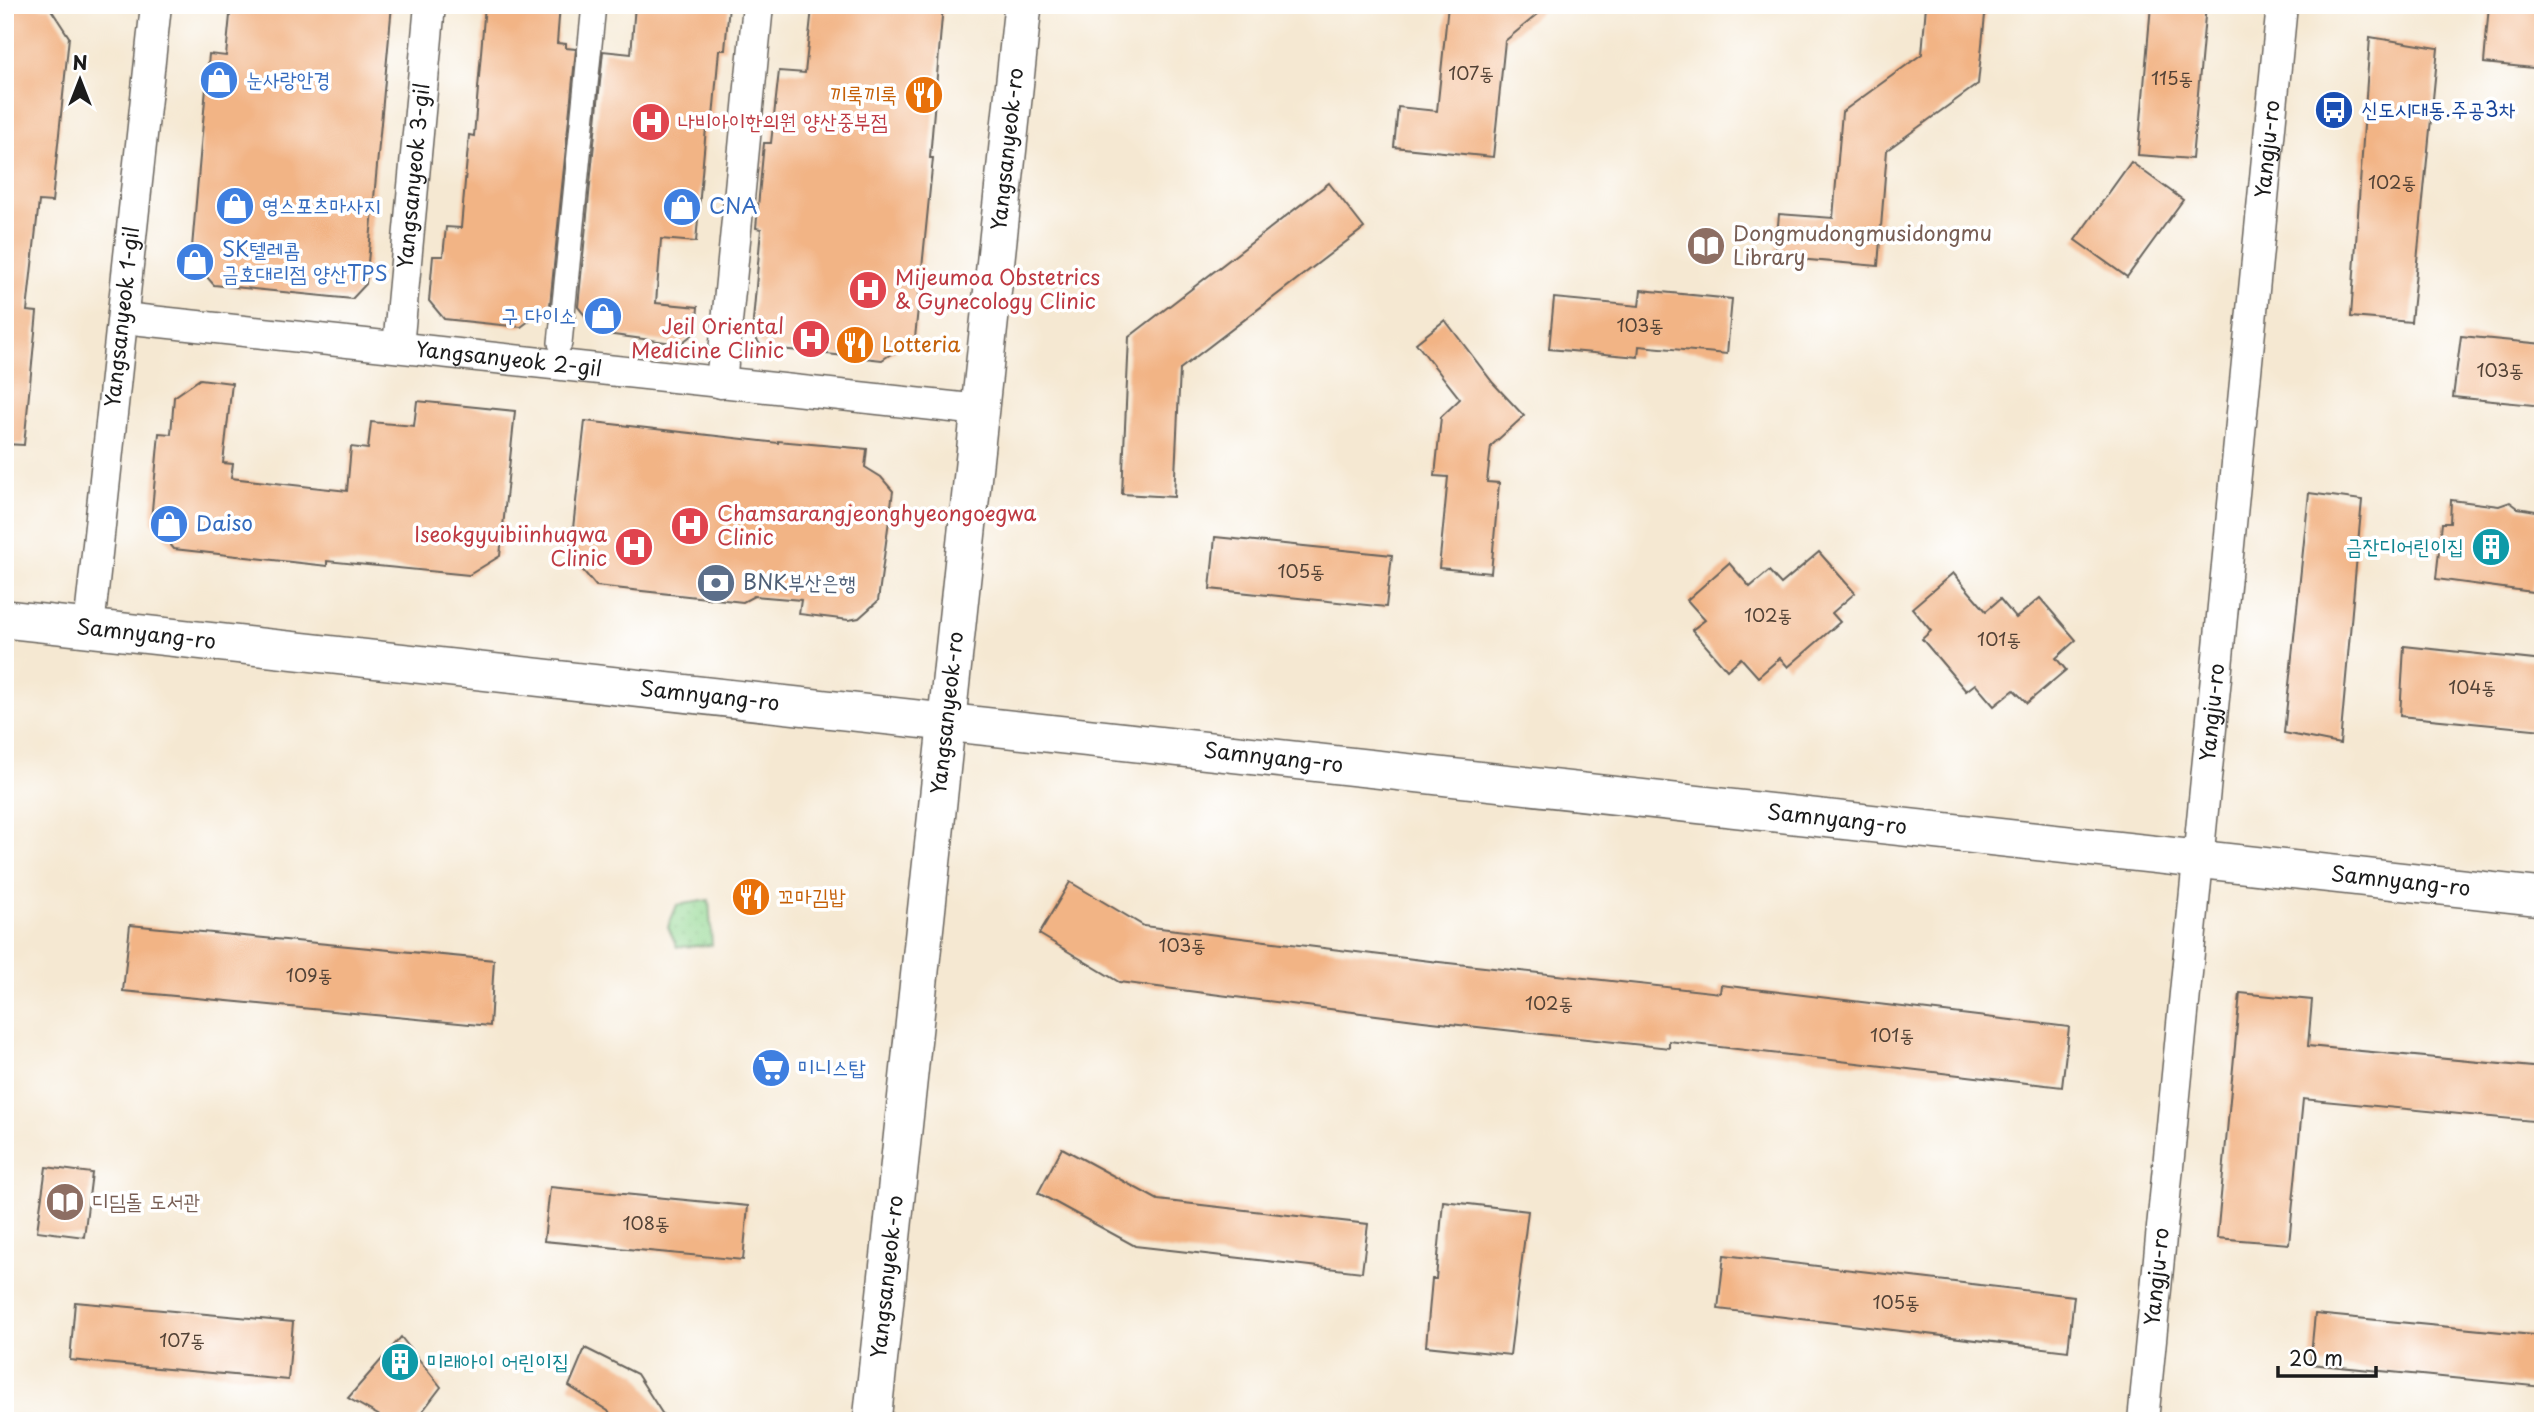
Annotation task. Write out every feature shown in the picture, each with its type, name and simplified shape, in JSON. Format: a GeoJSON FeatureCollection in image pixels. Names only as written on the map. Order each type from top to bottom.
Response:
{"type":"FeatureCollection","features":[{"type":"Feature","properties":{"kind":"street","name":"Yangsanyeok 1-gil"},"geometry":{"type":"LineString","coordinates":[[89,628],[156,5]]}},
{"type":"Feature","properties":{"kind":"street","name":"Yangsanyeok 3-gil"},"geometry":{"type":"LineString","coordinates":[[398,348],[430,5]]}},
{"type":"Feature","properties":{"kind":"street"},"geometry":{"type":"LineString","coordinates":[[560,342],[594,5]]}},
{"type":"Feature","properties":{"kind":"street"},"geometry":{"type":"LineString","coordinates":[[721,383],[758,5]]}},
{"type":"Feature","properties":{"kind":"street","name":"Yangsanyeok-ro"},"geometry":{"type":"LineString","coordinates":[[872,1421],[1023,5]]}},
{"type":"Feature","properties":{"kind":"street","name":"Yangju-ro"},"geometry":{"type":"LineString","coordinates":[[2143,1421],[2282,5]]}},
{"type":"Feature","properties":{"kind":"street","name":"Yangsanyeok 2-gil"},"geometry":{"type":"LineString","coordinates":[[123,318],[980,410]]}},
{"type":"Feature","properties":{"kind":"street","name":"Samnyang-ro"},"geometry":{"type":"LineString","coordinates":[[5,619],[2543,897]]}},
{"type":"Feature","properties":{"kind":"green space"},"geometry":{"type":"Polygon","coordinates":[[[709,900],[712,945],[677,947],[668,927],[677,905],[709,900]]]}},
{"type":"Feature","properties":{"kind":"building"},"geometry":{"type":"Polygon","coordinates":[[[5,5],[50,8],[69,37],[52,202],[39,201],[27,311],[37,312],[24,445],[5,444],[5,5]]]}},
{"type":"Feature","properties":{"kind":"building"},"geometry":{"type":"Polygon","coordinates":[[[231,5],[392,5],[366,284],[352,299],[214,285],[191,259],[209,54],[226,56],[231,5]]]}},
{"type":"Feature","properties":{"kind":"building"},"geometry":{"type":"Polygon","coordinates":[[[485,5],[560,5],[557,43],[576,49],[550,305],[521,327],[444,319],[429,301],[433,256],[443,256],[446,227],[461,228],[469,135],[474,136],[485,5]]]}},
{"type":"Feature","properties":{"kind":"building"},"geometry":{"type":"Polygon","coordinates":[[[635,5],[729,5],[725,50],[719,50],[712,129],[706,128],[696,242],[661,239],[656,303],[698,307],[696,332],[680,344],[599,333],[578,307],[603,51],[631,54],[635,5]]]}},
{"type":"Feature","properties":{"kind":"building"},"geometry":{"type":"Polygon","coordinates":[[[829,5],[943,5],[930,158],[933,158],[915,338],[882,360],[762,347],[752,333],[761,229],[756,228],[764,143],[771,143],[779,71],[805,73],[812,8],[828,9],[829,5]]]}},
{"type":"Feature","properties":{"kind":"building"},"geometry":{"type":"Polygon","coordinates":[[[1448,5],[1549,5],[1505,41],[1493,157],[1394,147],[1398,107],[1437,111],[1448,5]]]}},
{"type":"Feature","properties":{"kind":"building"},"geometry":{"type":"Polygon","coordinates":[[[1926,5],[1986,5],[1978,84],[1887,150],[1878,266],[1775,257],[1779,214],[1833,218],[1842,112],[1922,54],[1926,5]]]}},
{"type":"Feature","properties":{"kind":"building"},"geometry":{"type":"Polygon","coordinates":[[[2151,5],[2206,5],[2192,159],[2138,155],[2151,5]]]}},
{"type":"Feature","properties":{"kind":"building"},"geometry":{"type":"Polygon","coordinates":[[[2489,5],[2543,7],[2543,69],[2484,63],[2489,5]]]}},
{"type":"Feature","properties":{"kind":"building"},"geometry":{"type":"Polygon","coordinates":[[[2370,37],[2438,48],[2411,322],[2351,317],[2370,37]]]}},
{"type":"Feature","properties":{"kind":"building"},"geometry":{"type":"Polygon","coordinates":[[[2131,162],[2183,200],[2127,277],[2075,240],[2131,162]]]}},
{"type":"Feature","properties":{"kind":"building"},"geometry":{"type":"Polygon","coordinates":[[[1329,183],[1364,228],[1180,369],[1174,497],[1122,494],[1129,337],[1329,183]]]}},
{"type":"Feature","properties":{"kind":"building"},"geometry":{"type":"Polygon","coordinates":[[[1641,290],[1732,299],[1727,354],[1639,346],[1638,357],[1549,349],[1554,298],[1639,306],[1641,290]]]}},
{"type":"Feature","properties":{"kind":"building"},"geometry":{"type":"Polygon","coordinates":[[[1445,320],[1493,383],[1524,416],[1491,446],[1487,482],[1499,483],[1491,573],[1439,568],[1448,477],[1435,476],[1441,417],[1460,399],[1416,343],[1445,320]]]}},
{"type":"Feature","properties":{"kind":"building"},"geometry":{"type":"Polygon","coordinates":[[[2461,336],[2543,344],[2543,406],[2453,397],[2461,336]]]}},
{"type":"Feature","properties":{"kind":"building"},"geometry":{"type":"Polygon","coordinates":[[[200,379],[232,383],[223,463],[233,464],[231,478],[347,491],[351,447],[368,449],[371,422],[414,426],[417,401],[515,411],[500,556],[469,575],[327,561],[327,566],[174,549],[151,521],[159,433],[171,434],[174,397],[200,379]]]}},
{"type":"Feature","properties":{"kind":"building"},"geometry":{"type":"Polygon","coordinates":[[[585,421],[778,443],[867,449],[865,467],[881,477],[893,491],[878,601],[859,618],[849,620],[799,614],[801,600],[754,596],[743,602],[596,586],[570,555],[585,421]]]}},
{"type":"Feature","properties":{"kind":"building"},"geometry":{"type":"Polygon","coordinates":[[[2309,493],[2362,500],[2340,744],[2284,733],[2309,493]]]}},
{"type":"Feature","properties":{"kind":"building","name":"금잔디어린이집"},"geometry":{"type":"Polygon","coordinates":[[[2451,500],[2499,506],[2510,502],[2518,508],[2542,512],[2536,537],[2543,545],[2543,556],[2536,561],[2533,592],[2436,579],[2442,523],[2450,523],[2451,500]]]}},
{"type":"Feature","properties":{"kind":"building"},"geometry":{"type":"Polygon","coordinates":[[[1215,537],[1392,555],[1386,607],[1210,589],[1215,537]]]}},
{"type":"Feature","properties":{"kind":"building"},"geometry":{"type":"Polygon","coordinates":[[[1819,552],[1855,593],[1832,613],[1840,622],[1788,667],[1780,658],[1758,677],[1741,658],[1727,670],[1692,630],[1705,620],[1687,600],[1729,563],[1750,587],[1769,571],[1781,584],[1819,552]]]}},
{"type":"Feature","properties":{"kind":"building"},"geometry":{"type":"Polygon","coordinates":[[[1953,573],[1986,611],[2000,599],[2016,618],[2040,598],[2076,640],[2056,658],[2066,670],[2027,703],[2014,690],[1994,706],[1975,684],[1966,691],[1922,639],[1931,631],[1912,608],[1953,573]]]}},
{"type":"Feature","properties":{"kind":"building"},"geometry":{"type":"Polygon","coordinates":[[[2404,646],[2543,661],[2543,730],[2400,716],[2404,646]]]}},
{"type":"Feature","properties":{"kind":"building"},"geometry":{"type":"Polygon","coordinates":[[[1070,882],[1144,926],[1720,993],[1721,985],[2069,1027],[2062,1087],[1669,1041],[1669,1048],[1423,1021],[1119,982],[1039,934],[1070,882]]]}},
{"type":"Feature","properties":{"kind":"building"},"geometry":{"type":"Polygon","coordinates":[[[130,925],[494,960],[490,1026],[123,991],[130,925]]]}},
{"type":"Feature","properties":{"kind":"building"},"geometry":{"type":"Polygon","coordinates":[[[2240,993],[2312,1000],[2308,1046],[2543,1068],[2543,1122],[2303,1099],[2289,1244],[2217,1238],[2240,993]]]}},
{"type":"Feature","properties":{"kind":"building"},"geometry":{"type":"Polygon","coordinates":[[[1062,1148],[1158,1200],[1368,1224],[1362,1272],[1135,1246],[1038,1193],[1062,1148]]]}},
{"type":"Feature","properties":{"kind":"building","name":"디딤돌 도서관"},"geometry":{"type":"Polygon","coordinates":[[[46,1167],[92,1173],[84,1237],[37,1231],[46,1167]]]}},
{"type":"Feature","properties":{"kind":"building"},"geometry":{"type":"Polygon","coordinates":[[[550,1187],[748,1206],[743,1260],[544,1241],[550,1187]]]}},
{"type":"Feature","properties":{"kind":"building"},"geometry":{"type":"Polygon","coordinates":[[[1443,1201],[1528,1211],[1510,1355],[1426,1346],[1432,1279],[1436,1279],[1443,1201]]]}},
{"type":"Feature","properties":{"kind":"building"},"geometry":{"type":"Polygon","coordinates":[[[1724,1255],[2074,1296],[2068,1351],[1718,1309],[1724,1255]]]}},
{"type":"Feature","properties":{"kind":"building"},"geometry":{"type":"Polygon","coordinates":[[[75,1302],[293,1322],[288,1380],[70,1360],[75,1302]]]}},
{"type":"Feature","properties":{"kind":"building"},"geometry":{"type":"Polygon","coordinates":[[[2315,1314],[2543,1336],[2543,1387],[2310,1364],[2315,1314]]]}},
{"type":"Feature","properties":{"kind":"building","name":"미래아이 어린이집"},"geometry":{"type":"Polygon","coordinates":[[[401,1337],[441,1387],[415,1421],[389,1421],[348,1398],[401,1337]]]}},
{"type":"Feature","properties":{"kind":"building"},"geometry":{"type":"Polygon","coordinates":[[[585,1348],[637,1374],[667,1421],[614,1421],[608,1411],[569,1386],[585,1348]]]}},
{"type":"Feature","properties":{"kind":"place","name":"눈사랑안경"},"geometry":{"type":"Point","coordinates":[219,80]}},
{"type":"Feature","properties":{"kind":"place","name":"끼룩끼룩"},"geometry":{"type":"Point","coordinates":[924,95]}},
{"type":"Feature","properties":{"kind":"place","name":"신도시대동.주공3차"},"geometry":{"type":"Point","coordinates":[2334,110]}},
{"type":"Feature","properties":{"kind":"place","name":"나비아이한의원 양산중부점"},"geometry":{"type":"Point","coordinates":[651,122]}},
{"type":"Feature","properties":{"kind":"place","name":"영스포츠마사지"},"geometry":{"type":"Point","coordinates":[235,206]}},
{"type":"Feature","properties":{"kind":"place","name":"CNA"},"geometry":{"type":"Point","coordinates":[682,207]}},
{"type":"Feature","properties":{"kind":"place","name":"Dongmudongmusidongmu Library"},"geometry":{"type":"Point","coordinates":[1706,246]}},
{"type":"Feature","properties":{"kind":"place","name":"SK텔레콤 금호대리점 양산TPS"},"geometry":{"type":"Point","coordinates":[195,262]}},
{"type":"Feature","properties":{"kind":"place","name":"Mijeumoa Obstetrics & Gynecology Clinic"},"geometry":{"type":"Point","coordinates":[868,290]}},
{"type":"Feature","properties":{"kind":"place","name":"구 다이소"},"geometry":{"type":"Point","coordinates":[603,316]}},
{"type":"Feature","properties":{"kind":"place","name":"Jeil Oriental Medicine Clinic"},"geometry":{"type":"Point","coordinates":[811,339]}},
{"type":"Feature","properties":{"kind":"place","name":"Lotteria"},"geometry":{"type":"Point","coordinates":[855,345]}},
{"type":"Feature","properties":{"kind":"place","name":"Daiso"},"geometry":{"type":"Point","coordinates":[169,524]}},
{"type":"Feature","properties":{"kind":"place","name":"Chamsarangjeonghyeongoegwa Clinic"},"geometry":{"type":"Point","coordinates":[690,526]}},
{"type":"Feature","properties":{"kind":"place","name":"Iseokgyuibiinhugwa Clinic"},"geometry":{"type":"Point","coordinates":[634,547]}},
{"type":"Feature","properties":{"kind":"place","name":"금잔디어린이집"},"geometry":{"type":"Point","coordinates":[2491,547]}},
{"type":"Feature","properties":{"kind":"place","name":"BNK부산은행"},"geometry":{"type":"Point","coordinates":[716,583]}},
{"type":"Feature","properties":{"kind":"place","name":"꼬마김밥"},"geometry":{"type":"Point","coordinates":[751,897]}},
{"type":"Feature","properties":{"kind":"place","name":"미니스탑"},"geometry":{"type":"Point","coordinates":[771,1068]}},
{"type":"Feature","properties":{"kind":"place","name":"디딤돌 도서관"},"geometry":{"type":"Point","coordinates":[65,1202]}},
{"type":"Feature","properties":{"kind":"place","name":"미래아이 어린이집"},"geometry":{"type":"Point","coordinates":[400,1362]}}]}
